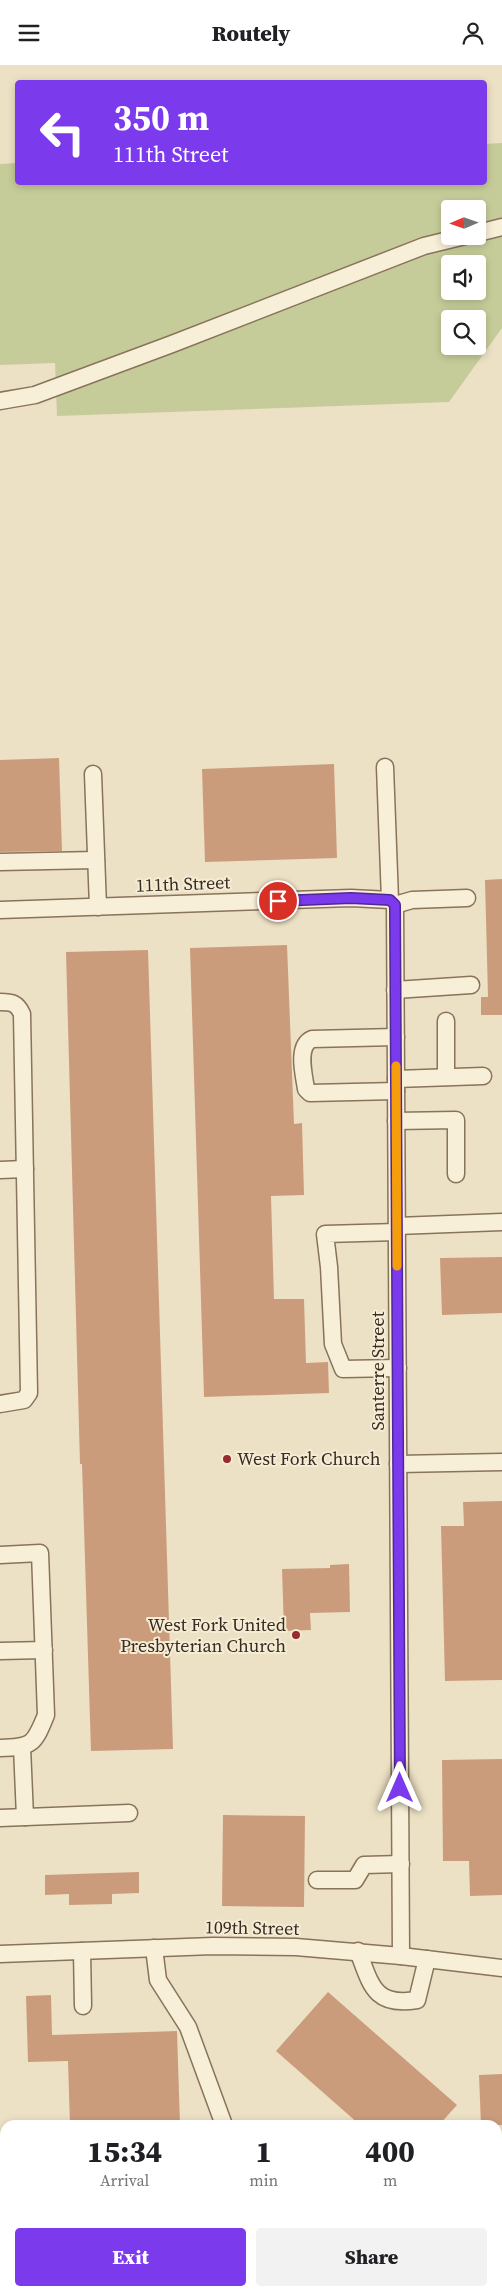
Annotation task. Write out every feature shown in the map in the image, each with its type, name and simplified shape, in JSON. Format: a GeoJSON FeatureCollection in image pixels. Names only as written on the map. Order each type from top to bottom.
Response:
{"type":"FeatureCollection","features":[{"type":"Feature","properties":{"kind":"street"},"geometry":{"type":"LineString","coordinates":[[486,231],[502,227]]}},
{"type":"Feature","properties":{"kind":"street"},"geometry":{"type":"LineString","coordinates":[[0,401],[35,395],[172,345],[424,246],[441,242]]}},
{"type":"Feature","properties":{"kind":"street","name":"Santerre Street"},"geometry":{"type":"LineString","coordinates":[[385,767],[396,1037],[401,1955]]}},
{"type":"Feature","properties":{"kind":"street"},"geometry":{"type":"LineString","coordinates":[[93,773],[98,907]]}},
{"type":"Feature","properties":{"kind":"street"},"geometry":{"type":"LineString","coordinates":[[0,862],[96,860]]}},
{"type":"Feature","properties":{"kind":"street","name":"111th Street"},"geometry":{"type":"LineString","coordinates":[[0,910],[351,898],[392,903],[412,900],[467,898]]}},
{"type":"Feature","properties":{"kind":"street"},"geometry":{"type":"LineString","coordinates":[[395,990],[471,985]]}},
{"type":"Feature","properties":{"kind":"street"},"geometry":{"type":"LineString","coordinates":[[0,1002],[11,1002],[18,1006],[22,1014],[29,1393],[24,1400],[0,1404]]}},
{"type":"Feature","properties":{"kind":"street"},"geometry":{"type":"LineString","coordinates":[[446,1021],[446,1077]]}},
{"type":"Feature","properties":{"kind":"street"},"geometry":{"type":"LineString","coordinates":[[396,1037],[312,1039],[306,1041],[302,1049],[306,1089],[310,1093],[396,1085],[446,1077],[483,1077]]}},
{"type":"Feature","properties":{"kind":"street"},"geometry":{"type":"LineString","coordinates":[[396,1121],[456,1120],[456,1174]]}},
{"type":"Feature","properties":{"kind":"street"},"geometry":{"type":"LineString","coordinates":[[0,1170],[25,1169]]}},
{"type":"Feature","properties":{"kind":"street"},"geometry":{"type":"LineString","coordinates":[[398,1368],[343,1369],[333,1344],[329,1267],[325,1234],[502,1222]]}},
{"type":"Feature","properties":{"kind":"street"},"geometry":{"type":"LineString","coordinates":[[398,1463],[502,1462]]}},
{"type":"Feature","properties":{"kind":"street"},"geometry":{"type":"LineString","coordinates":[[0,1555],[40,1553],[46,1715],[37,1738],[22,1747],[0,1748]]}},
{"type":"Feature","properties":{"kind":"street"},"geometry":{"type":"LineString","coordinates":[[0,1651],[44,1650]]}},
{"type":"Feature","properties":{"kind":"street"},"geometry":{"type":"LineString","coordinates":[[22,1747],[24,1817]]}},
{"type":"Feature","properties":{"kind":"street"},"geometry":{"type":"LineString","coordinates":[[0,1818],[129,1813]]}},
{"type":"Feature","properties":{"kind":"street"},"geometry":{"type":"LineString","coordinates":[[317,1880],[355,1880],[364,1865],[401,1864]]}},
{"type":"Feature","properties":{"kind":"street","name":"109th Street"},"geometry":{"type":"LineString","coordinates":[[0,1953],[260,1946],[401,1955],[502,1969]]}},
{"type":"Feature","properties":{"kind":"street"},"geometry":{"type":"LineString","coordinates":[[154,1948],[158,1980],[188,2027],[222,2120]]}},
{"type":"Feature","properties":{"kind":"street"},"geometry":{"type":"LineString","coordinates":[[82,1951],[83,2005]]}},
{"type":"Feature","properties":{"kind":"street"},"geometry":{"type":"LineString","coordinates":[[358,1951],[371,1985],[382,1997],[401,2003],[417,2000],[427,1959]]}},
{"type":"Feature","properties":{"kind":"green space"},"geometry":{"type":"Polygon","coordinates":[[[502,143],[502,328],[486,350],[486,310],[441,310],[441,355],[483,355],[449,402],[57,416],[55,363],[0,365],[0,164],[15,163],[15,185],[487,185],[487,144],[502,143]]]}},
{"type":"Feature","properties":{"kind":"building"},"geometry":{"type":"Polygon","coordinates":[[[59,758],[62,851],[0,852],[0,760],[59,758]]]}},
{"type":"Feature","properties":{"kind":"building"},"geometry":{"type":"Polygon","coordinates":[[[334,764],[337,858],[205,862],[202,769],[334,764]]]}},
{"type":"Feature","properties":{"kind":"building"},"geometry":{"type":"Polygon","coordinates":[[[502,879],[502,1015],[481,1015],[481,997],[488,997],[485,880],[502,879]]]}},
{"type":"Feature","properties":{"kind":"building"},"geometry":{"type":"Polygon","coordinates":[[[287,945],[294,1124],[302,1123],[304,1195],[271,1196],[274,1299],[304,1299],[306,1363],[328,1362],[329,1393],[204,1397],[190,948],[287,945]]]}},
{"type":"Feature","properties":{"kind":"building"},"geometry":{"type":"Polygon","coordinates":[[[148,950],[173,1749],[91,1751],[82,1464],[80,1464],[66,952],[148,950]]]}},
{"type":"Feature","properties":{"kind":"building"},"geometry":{"type":"Polygon","coordinates":[[[502,1257],[502,1313],[442,1315],[440,1258],[502,1257]]]}},
{"type":"Feature","properties":{"kind":"building"},"geometry":{"type":"Polygon","coordinates":[[[502,1501],[502,1680],[445,1681],[441,1526],[464,1526],[463,1502],[502,1501]]]}},
{"type":"Feature","properties":{"kind":"building"},"geometry":{"type":"Polygon","coordinates":[[[349,1564],[350,1612],[310,1613],[311,1630],[284,1631],[282,1569],[330,1568],[330,1565],[349,1564]]]}},
{"type":"Feature","properties":{"kind":"building"},"geometry":{"type":"Polygon","coordinates":[[[502,1759],[502,1895],[470,1896],[469,1861],[443,1861],[442,1760],[502,1759]]]}},
{"type":"Feature","properties":{"kind":"building"},"geometry":{"type":"Polygon","coordinates":[[[223,1815],[305,1816],[304,1907],[222,1906],[223,1815]]]}},
{"type":"Feature","properties":{"kind":"building"},"geometry":{"type":"Polygon","coordinates":[[[139,1872],[139,1893],[112,1894],[112,1904],[69,1905],[69,1894],[45,1895],[45,1875],[139,1872]]]}},
{"type":"Feature","properties":{"kind":"building"},"geometry":{"type":"Polygon","coordinates":[[[328,1992],[457,2105],[444,2120],[354,2120],[276,2051],[328,1992]]]}},
{"type":"Feature","properties":{"kind":"building"},"geometry":{"type":"Polygon","coordinates":[[[51,1995],[52,2035],[177,2031],[180,2120],[70,2120],[68,2061],[28,2062],[26,1996],[51,1995]]]}},
{"type":"Feature","properties":{"kind":"building"},"geometry":{"type":"Polygon","coordinates":[[[502,2074],[502,2120],[481,2120],[479,2075],[502,2074]]]}},
{"type":"Feature","properties":{"kind":"slow traffic"},"geometry":{"type":"LineString","coordinates":[[396,1066],[397,1266]]}},
{"type":"Feature","properties":{"kind":"place","name":"West Fork Church"},"geometry":{"type":"Point","coordinates":[227,1459]}},
{"type":"Feature","properties":{"kind":"place","name":"West Fork United Presbyterian Church"},"geometry":{"type":"Point","coordinates":[296,1635]}},
{"type":"Feature","properties":{"kind":"route"},"geometry":{"type":"LineString","coordinates":[[278,901],[351,898],[390,900],[395,905],[400,1788]]}}]}
